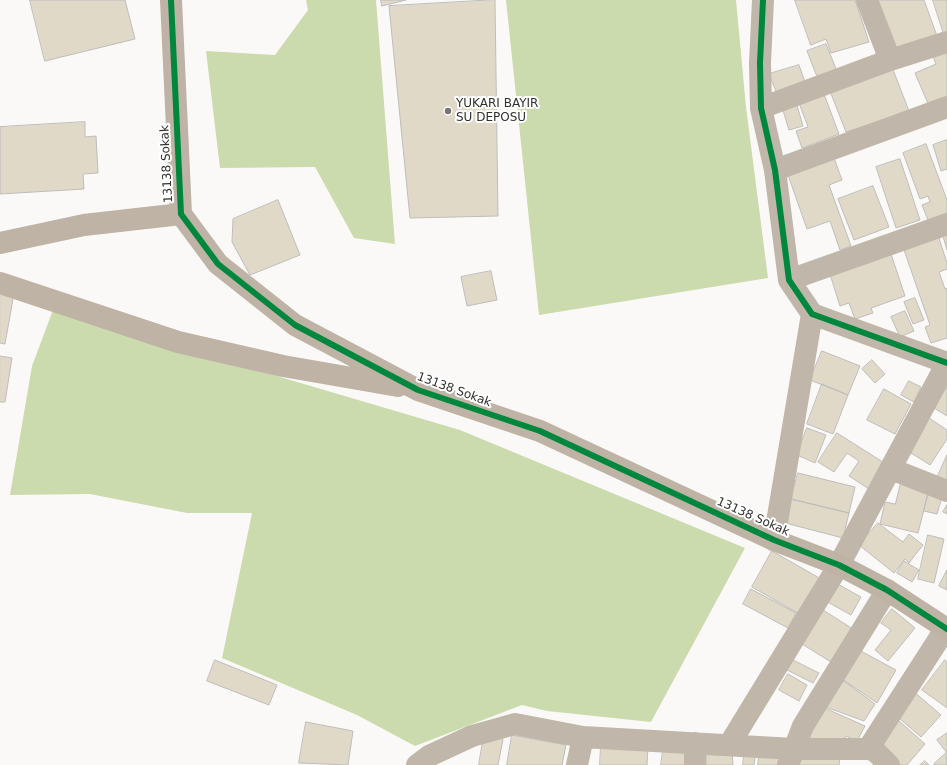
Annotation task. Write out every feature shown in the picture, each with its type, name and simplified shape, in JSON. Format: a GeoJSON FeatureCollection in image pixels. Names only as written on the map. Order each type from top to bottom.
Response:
{"type":"FeatureCollection","features":[{"type":"Feature","properties":{"kind":"street","name":"13138 Sokak"},"geometry":{"type":"LineString","coordinates":[[171,0],[180,214],[218,264],[295,325],[418,390],[540,431],[774,540],[839,565],[887,590],[946,628]]}},
{"type":"Feature","properties":{"kind":"street"},"geometry":{"type":"LineString","coordinates":[[730,745],[839,565],[947,363],[812,314],[789,280],[775,170],[761,108],[760,64],[763,0]]}},
{"type":"Feature","properties":{"kind":"street"},"geometry":{"type":"LineString","coordinates":[[867,0],[890,60]]}},
{"type":"Feature","properties":{"kind":"street"},"geometry":{"type":"LineString","coordinates":[[761,108],[890,60],[947,42]]}},
{"type":"Feature","properties":{"kind":"street"},"geometry":{"type":"LineString","coordinates":[[775,170],[947,107]]}},
{"type":"Feature","properties":{"kind":"street"},"geometry":{"type":"LineString","coordinates":[[0,244],[84,225],[180,214]]}},
{"type":"Feature","properties":{"kind":"street"},"geometry":{"type":"LineString","coordinates":[[789,280],[947,224]]}},
{"type":"Feature","properties":{"kind":"street"},"geometry":{"type":"LineString","coordinates":[[0,283],[178,342],[283,366],[418,390]]}},
{"type":"Feature","properties":{"kind":"street"},"geometry":{"type":"LineString","coordinates":[[774,540],[812,314]]}},
{"type":"Feature","properties":{"kind":"street"},"geometry":{"type":"LineString","coordinates":[[891,469],[947,491]]}},
{"type":"Feature","properties":{"kind":"street"},"geometry":{"type":"LineString","coordinates":[[791,757],[803,726],[887,590]]}},
{"type":"Feature","properties":{"kind":"street"},"geometry":{"type":"LineString","coordinates":[[868,749],[946,628]]}},
{"type":"Feature","properties":{"kind":"street"},"geometry":{"type":"LineString","coordinates":[[417,765],[429,756],[472,736],[515,724],[583,737],[730,745],[791,757],[868,749],[875,750],[889,765]]}},
{"type":"Feature","properties":{"kind":"street"},"geometry":{"type":"LineString","coordinates":[[577,765],[583,737]]}},
{"type":"Feature","properties":{"kind":"street"},"geometry":{"type":"LineString","coordinates":[[695,743],[695,765]]}},
{"type":"Feature","properties":{"kind":"green space"},"geometry":{"type":"Polygon","coordinates":[[[306,0],[376,0],[395,244],[354,238],[315,167],[220,168],[206,51],[275,55],[308,10],[306,0]]]}},
{"type":"Feature","properties":{"kind":"green space"},"geometry":{"type":"Polygon","coordinates":[[[506,0],[736,0],[746,107],[768,278],[539,315],[506,0]]]}},
{"type":"Feature","properties":{"kind":"green space"},"geometry":{"type":"Polygon","coordinates":[[[53,310],[460,430],[745,548],[651,722],[547,711],[522,705],[415,746],[357,715],[222,658],[252,513],[187,513],[90,494],[10,495],[32,366],[53,310]]]}},
{"type":"Feature","properties":{"kind":"building"},"geometry":{"type":"Polygon","coordinates":[[[30,0],[125,0],[135,39],[45,61],[30,0]]]}},
{"type":"Feature","properties":{"kind":"building"},"geometry":{"type":"Polygon","coordinates":[[[381,0],[406,0],[382,6],[381,0]]]}},
{"type":"Feature","properties":{"kind":"building","name":"YUKARI BAYIR SU DEPOSU"},"geometry":{"type":"Polygon","coordinates":[[[495,0],[498,216],[410,218],[389,6],[495,0]]]}},
{"type":"Feature","properties":{"kind":"building"},"geometry":{"type":"Polygon","coordinates":[[[795,0],[855,0],[869,42],[831,53],[826,39],[811,45],[795,0]]]}},
{"type":"Feature","properties":{"kind":"building"},"geometry":{"type":"Polygon","coordinates":[[[874,0],[924,0],[937,36],[894,52],[874,0]]]}},
{"type":"Feature","properties":{"kind":"building"},"geometry":{"type":"Polygon","coordinates":[[[933,0],[947,0],[947,33],[944,34],[933,0]]]}},
{"type":"Feature","properties":{"kind":"building"},"geometry":{"type":"Polygon","coordinates":[[[826,44],[837,71],[818,79],[807,51],[826,44]]]}},
{"type":"Feature","properties":{"kind":"building"},"geometry":{"type":"Polygon","coordinates":[[[947,49],[947,99],[929,106],[915,73],[936,64],[932,54],[947,49]]]}},
{"type":"Feature","properties":{"kind":"building"},"geometry":{"type":"Polygon","coordinates":[[[799,65],[805,82],[777,94],[769,74],[799,65]]]}},
{"type":"Feature","properties":{"kind":"building"},"geometry":{"type":"Polygon","coordinates":[[[892,67],[909,111],[846,132],[830,91],[892,67]]]}},
{"type":"Feature","properties":{"kind":"building"},"geometry":{"type":"Polygon","coordinates":[[[824,94],[839,134],[802,148],[796,131],[808,127],[799,103],[824,94]]]}},
{"type":"Feature","properties":{"kind":"building"},"geometry":{"type":"Polygon","coordinates":[[[796,102],[803,126],[789,130],[782,107],[796,102]]]}},
{"type":"Feature","properties":{"kind":"building"},"geometry":{"type":"Polygon","coordinates":[[[85,122],[85,137],[96,136],[98,173],[83,174],[84,189],[0,194],[0,127],[85,122]]]}},
{"type":"Feature","properties":{"kind":"building"},"geometry":{"type":"Polygon","coordinates":[[[947,140],[947,169],[941,171],[933,145],[947,140]]]}},
{"type":"Feature","properties":{"kind":"building"},"geometry":{"type":"Polygon","coordinates":[[[926,144],[947,200],[947,213],[928,220],[922,205],[930,202],[928,196],[920,199],[903,153],[926,144]]]}},
{"type":"Feature","properties":{"kind":"building"},"geometry":{"type":"Polygon","coordinates":[[[834,158],[842,180],[829,185],[851,246],[840,250],[830,221],[807,229],[788,175],[834,158]]]}},
{"type":"Feature","properties":{"kind":"building"},"geometry":{"type":"Polygon","coordinates":[[[900,159],[920,220],[896,228],[876,167],[900,159]]]}},
{"type":"Feature","properties":{"kind":"building"},"geometry":{"type":"Polygon","coordinates":[[[873,186],[889,227],[854,240],[838,199],[873,186]]]}},
{"type":"Feature","properties":{"kind":"building"},"geometry":{"type":"Polygon","coordinates":[[[278,200],[300,255],[250,275],[232,242],[233,219],[278,200]]]}},
{"type":"Feature","properties":{"kind":"building"},"geometry":{"type":"Polygon","coordinates":[[[947,232],[947,250],[942,233],[947,232]]]}},
{"type":"Feature","properties":{"kind":"building"},"geometry":{"type":"Polygon","coordinates":[[[938,235],[947,263],[947,269],[939,272],[945,289],[947,288],[947,338],[931,343],[925,327],[930,325],[903,247],[938,235]]]}},
{"type":"Feature","properties":{"kind":"building"},"geometry":{"type":"Polygon","coordinates":[[[890,251],[905,296],[871,308],[873,313],[855,319],[849,303],[840,306],[829,271],[890,251]]]}},
{"type":"Feature","properties":{"kind":"building"},"geometry":{"type":"Polygon","coordinates":[[[491,271],[497,300],[467,306],[461,277],[491,271]]]}},
{"type":"Feature","properties":{"kind":"building"},"geometry":{"type":"Polygon","coordinates":[[[0,290],[14,293],[5,344],[0,343],[0,290]]]}},
{"type":"Feature","properties":{"kind":"building"},"geometry":{"type":"Polygon","coordinates":[[[915,298],[924,320],[913,324],[904,302],[915,298]]]}},
{"type":"Feature","properties":{"kind":"building"},"geometry":{"type":"Polygon","coordinates":[[[905,311],[914,331],[900,337],[891,317],[905,311]]]}},
{"type":"Feature","properties":{"kind":"building"},"geometry":{"type":"Polygon","coordinates":[[[822,351],[860,366],[848,395],[810,380],[822,351]]]}},
{"type":"Feature","properties":{"kind":"building"},"geometry":{"type":"Polygon","coordinates":[[[0,356],[12,358],[5,402],[0,402],[0,356]]]}},
{"type":"Feature","properties":{"kind":"building"},"geometry":{"type":"Polygon","coordinates":[[[872,360],[885,374],[875,383],[862,369],[872,360]]]}},
{"type":"Feature","properties":{"kind":"building"},"geometry":{"type":"Polygon","coordinates":[[[909,381],[921,387],[914,402],[901,395],[909,381]]]}},
{"type":"Feature","properties":{"kind":"building"},"geometry":{"type":"Polygon","coordinates":[[[822,384],[848,395],[833,434],[807,424],[822,384]]]}},
{"type":"Feature","properties":{"kind":"building"},"geometry":{"type":"Polygon","coordinates":[[[947,387],[947,416],[934,408],[947,387]]]}},
{"type":"Feature","properties":{"kind":"building"},"geometry":{"type":"Polygon","coordinates":[[[884,389],[911,404],[895,434],[867,420],[884,389]]]}},
{"type":"Feature","properties":{"kind":"building"},"geometry":{"type":"Polygon","coordinates":[[[929,418],[947,430],[947,439],[930,465],[908,451],[929,418]]]}},
{"type":"Feature","properties":{"kind":"building"},"geometry":{"type":"Polygon","coordinates":[[[807,428],[826,435],[815,463],[797,455],[807,428]]]}},
{"type":"Feature","properties":{"kind":"building"},"geometry":{"type":"Polygon","coordinates":[[[837,433],[886,464],[869,489],[849,476],[859,461],[847,453],[834,472],[818,462],[837,433]]]}},
{"type":"Feature","properties":{"kind":"building"},"geometry":{"type":"Polygon","coordinates":[[[947,455],[947,482],[937,478],[947,455]]]}},
{"type":"Feature","properties":{"kind":"building"},"geometry":{"type":"Polygon","coordinates":[[[798,473],[855,487],[849,513],[791,499],[798,473]]]}},
{"type":"Feature","properties":{"kind":"building"},"geometry":{"type":"Polygon","coordinates":[[[902,479],[930,486],[918,533],[880,524],[885,502],[895,504],[902,479]]]}},
{"type":"Feature","properties":{"kind":"building"},"geometry":{"type":"Polygon","coordinates":[[[929,490],[943,494],[937,514],[924,511],[929,490]]]}},
{"type":"Feature","properties":{"kind":"building"},"geometry":{"type":"Polygon","coordinates":[[[791,499],[849,513],[843,538],[785,523],[791,499]]]}},
{"type":"Feature","properties":{"kind":"building"},"geometry":{"type":"Polygon","coordinates":[[[947,505],[947,514],[943,512],[947,505]]]}},
{"type":"Feature","properties":{"kind":"building"},"geometry":{"type":"Polygon","coordinates":[[[878,523],[903,542],[909,534],[923,545],[909,563],[905,559],[894,573],[859,545],[878,523]]]}},
{"type":"Feature","properties":{"kind":"building"},"geometry":{"type":"Polygon","coordinates":[[[928,535],[944,539],[934,583],[918,579],[928,535]]]}},
{"type":"Feature","properties":{"kind":"building"},"geometry":{"type":"Polygon","coordinates":[[[772,551],[821,579],[801,615],[752,587],[772,551]]]}},
{"type":"Feature","properties":{"kind":"building"},"geometry":{"type":"Polygon","coordinates":[[[904,561],[919,570],[912,582],[897,573],[904,561]]]}},
{"type":"Feature","properties":{"kind":"building"},"geometry":{"type":"Polygon","coordinates":[[[947,570],[947,590],[939,586],[947,570]]]}},
{"type":"Feature","properties":{"kind":"building"},"geometry":{"type":"Polygon","coordinates":[[[834,582],[861,597],[851,615],[824,600],[834,582]]]}},
{"type":"Feature","properties":{"kind":"building"},"geometry":{"type":"Polygon","coordinates":[[[751,589],[796,613],[788,628],[743,604],[751,589]]]}},
{"type":"Feature","properties":{"kind":"building"},"geometry":{"type":"Polygon","coordinates":[[[892,609],[915,628],[888,661],[875,650],[891,630],[881,623],[892,609]]]}},
{"type":"Feature","properties":{"kind":"building"},"geometry":{"type":"Polygon","coordinates":[[[823,610],[853,629],[831,662],[802,644],[823,610]]]}},
{"type":"Feature","properties":{"kind":"building"},"geometry":{"type":"Polygon","coordinates":[[[859,650],[896,670],[877,703],[842,679],[859,650]]]}},
{"type":"Feature","properties":{"kind":"building"},"geometry":{"type":"Polygon","coordinates":[[[215,660],[277,685],[269,705],[207,681],[215,660]]]}},
{"type":"Feature","properties":{"kind":"building"},"geometry":{"type":"Polygon","coordinates":[[[793,660],[819,673],[813,683],[787,670],[793,660]]]}},
{"type":"Feature","properties":{"kind":"building"},"geometry":{"type":"Polygon","coordinates":[[[945,660],[947,662],[947,708],[922,690],[945,660]]]}},
{"type":"Feature","properties":{"kind":"building"},"geometry":{"type":"Polygon","coordinates":[[[788,674],[807,685],[799,701],[779,690],[788,674]]]}},
{"type":"Feature","properties":{"kind":"building"},"geometry":{"type":"Polygon","coordinates":[[[841,679],[875,704],[864,721],[823,706],[841,679]]]}},
{"type":"Feature","properties":{"kind":"building"},"geometry":{"type":"Polygon","coordinates":[[[912,690],[941,715],[921,737],[892,712],[912,690]]]}},
{"type":"Feature","properties":{"kind":"building"},"geometry":{"type":"Polygon","coordinates":[[[818,705],[865,726],[857,741],[846,736],[842,746],[803,740],[818,705]]]}},
{"type":"Feature","properties":{"kind":"building"},"geometry":{"type":"Polygon","coordinates":[[[898,720],[925,744],[907,765],[899,765],[876,745],[898,720]]]}},
{"type":"Feature","properties":{"kind":"building"},"geometry":{"type":"Polygon","coordinates":[[[306,722],[353,731],[348,765],[299,763],[306,722]]]}},
{"type":"Feature","properties":{"kind":"building"},"geometry":{"type":"Polygon","coordinates":[[[947,733],[947,753],[937,740],[947,733]]]}},
{"type":"Feature","properties":{"kind":"building"},"geometry":{"type":"Polygon","coordinates":[[[484,735],[503,739],[498,765],[479,765],[484,735]]]}},
{"type":"Feature","properties":{"kind":"building"},"geometry":{"type":"Polygon","coordinates":[[[512,735],[566,745],[562,765],[507,765],[512,735]]]}},
{"type":"Feature","properties":{"kind":"building"},"geometry":{"type":"Polygon","coordinates":[[[664,743],[692,747],[689,765],[661,765],[664,743]]]}},
{"type":"Feature","properties":{"kind":"building"},"geometry":{"type":"Polygon","coordinates":[[[601,746],[648,747],[647,765],[600,765],[601,746]]]}},
{"type":"Feature","properties":{"kind":"building"},"geometry":{"type":"Polygon","coordinates":[[[745,748],[756,749],[754,765],[743,765],[745,748]]]}},
{"type":"Feature","properties":{"kind":"building"},"geometry":{"type":"Polygon","coordinates":[[[760,751],[780,753],[779,765],[758,765],[760,751]]]}},
{"type":"Feature","properties":{"kind":"building"},"geometry":{"type":"Polygon","coordinates":[[[732,752],[733,765],[706,765],[706,753],[732,752]]]}},
{"type":"Feature","properties":{"kind":"building"},"geometry":{"type":"Polygon","coordinates":[[[798,752],[840,757],[839,765],[797,765],[798,752]]]}},
{"type":"Feature","properties":{"kind":"building"},"geometry":{"type":"Polygon","coordinates":[[[946,753],[947,765],[934,765],[934,764],[946,753]]]}},
{"type":"Feature","properties":{"kind":"building"},"geometry":{"type":"Polygon","coordinates":[[[925,761],[929,765],[920,765],[925,761]]]}},
{"type":"Feature","properties":{"kind":"cycle path"},"geometry":{"type":"LineString","coordinates":[[171,0],[181,214],[218,264],[295,325],[418,390],[540,431],[774,540],[839,565],[887,590],[947,629]]}},
{"type":"Feature","properties":{"kind":"cycle path"},"geometry":{"type":"LineString","coordinates":[[763,0],[760,63],[761,108],[775,170],[789,280],[812,314],[947,363]]}},
{"type":"Feature","properties":{"kind":"place","name":"YUKARI BAYIR SU DEPOSU"},"geometry":{"type":"Point","coordinates":[448,111]}}]}
